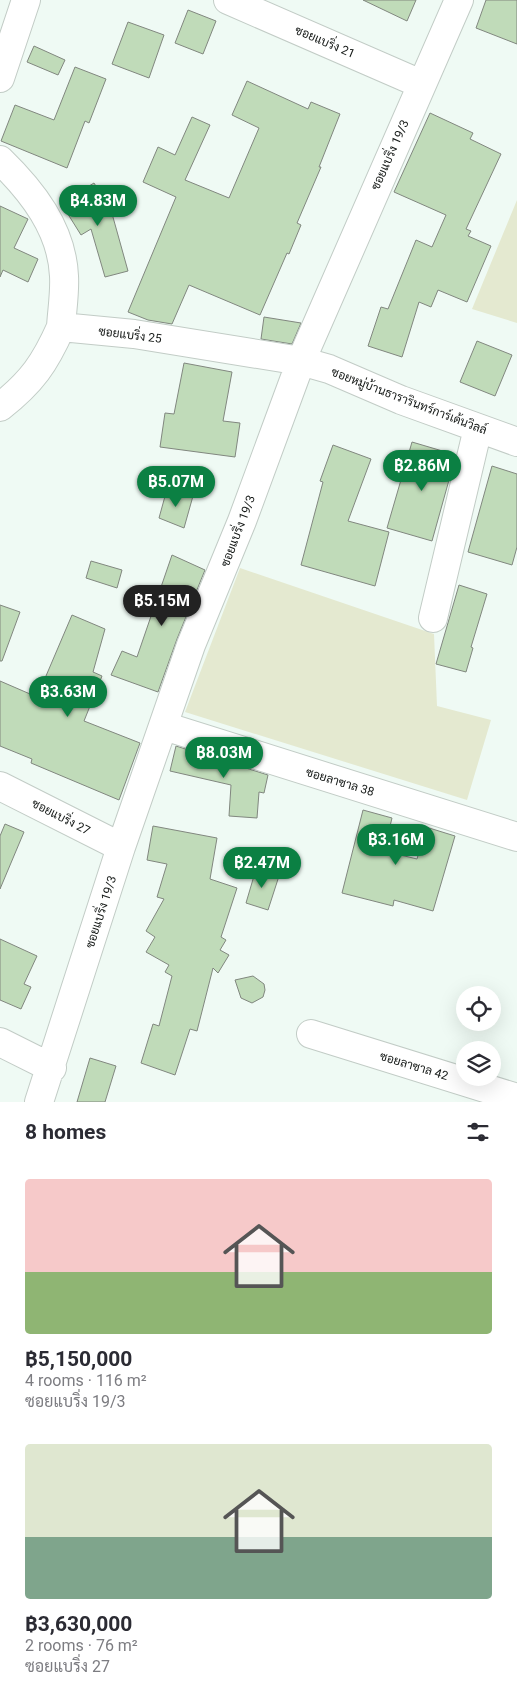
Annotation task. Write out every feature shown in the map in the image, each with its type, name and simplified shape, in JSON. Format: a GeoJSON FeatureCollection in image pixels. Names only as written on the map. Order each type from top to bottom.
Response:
{"type":"FeatureCollection","features":[{"type":"Feature","properties":{"kind":"street"},"geometry":{"type":"LineString","coordinates":[[0,78],[26,0]]}},
{"type":"Feature","properties":{"kind":"street","name":"ซอยแบริ่ง 21"},"geometry":{"type":"LineString","coordinates":[[228,0],[421,84]]}},
{"type":"Feature","properties":{"kind":"street","name":"ซอยแบริ่ง 19/3"},"geometry":{"type":"LineString","coordinates":[[39,1102],[52,1068],[122,847],[191,645],[242,521],[301,361],[459,0]]}},
{"type":"Feature","properties":{"kind":"street"},"geometry":{"type":"LineString","coordinates":[[0,160],[38,202],[52,228],[64,275],[61,327],[47,359],[22,390],[0,407]]}},
{"type":"Feature","properties":{"kind":"street","name":"ซอยแบริ่ง 25"},"geometry":{"type":"LineString","coordinates":[[61,327],[134,334],[301,361]]}},
{"type":"Feature","properties":{"kind":"street","name":"ซอยหมู่บ้านธารารินทร์การ์เด้นวิลล์"},"geometry":{"type":"LineString","coordinates":[[301,361],[329,369],[401,400],[517,442]]}},
{"type":"Feature","properties":{"kind":"street"},"geometry":{"type":"LineString","coordinates":[[433,618],[478,428]]}},
{"type":"Feature","properties":{"kind":"street","name":"ซอยลาซาล 38"},"geometry":{"type":"LineString","coordinates":[[164,726],[517,837]]}},
{"type":"Feature","properties":{"kind":"street","name":"ซอยแบริ่ง 27"},"geometry":{"type":"LineString","coordinates":[[0,786],[122,847]]}},
{"type":"Feature","properties":{"kind":"street","name":"ซอยลาซาล 42"},"geometry":{"type":"LineString","coordinates":[[311,1034],[517,1098]]}},
{"type":"Feature","properties":{"kind":"street"},"geometry":{"type":"LineString","coordinates":[[0,1042],[52,1068]]}},
{"type":"Feature","properties":{"kind":"green space"},"geometry":{"type":"Polygon","coordinates":[[[517,200],[517,323],[472,309],[517,200]]]}},
{"type":"Feature","properties":{"kind":"green space"},"geometry":{"type":"Polygon","coordinates":[[[240,568],[434,634],[437,706],[491,720],[467,800],[185,712],[240,568]]]}},
{"type":"Feature","properties":{"kind":"building"},"geometry":{"type":"Polygon","coordinates":[[[363,0],[416,0],[407,21],[363,0]]]}},
{"type":"Feature","properties":{"kind":"building"},"geometry":{"type":"Polygon","coordinates":[[[486,0],[517,0],[517,44],[476,28],[486,0]]]}},
{"type":"Feature","properties":{"kind":"building"},"geometry":{"type":"Polygon","coordinates":[[[188,10],[216,21],[203,54],[175,43],[188,10]]]}},
{"type":"Feature","properties":{"kind":"building"},"geometry":{"type":"Polygon","coordinates":[[[128,22],[164,35],[149,78],[112,64],[128,22]]]}},
{"type":"Feature","properties":{"kind":"building"},"geometry":{"type":"Polygon","coordinates":[[[34,46],[65,60],[58,75],[27,62],[34,46]]]}},
{"type":"Feature","properties":{"kind":"building"},"geometry":{"type":"Polygon","coordinates":[[[75,67],[106,79],[89,123],[85,121],[67,168],[1,141],[15,105],[54,120],[75,67]]]}},
{"type":"Feature","properties":{"kind":"building"},"geometry":{"type":"Polygon","coordinates":[[[247,81],[308,109],[311,102],[340,114],[319,167],[321,167],[297,223],[301,225],[260,315],[189,285],[172,324],[148,320],[128,312],[176,197],[143,182],[158,147],[175,155],[192,117],[210,125],[185,180],[229,198],[259,128],[232,115],[247,81]]]}},
{"type":"Feature","properties":{"kind":"building"},"geometry":{"type":"Polygon","coordinates":[[[430,113],[473,133],[470,139],[501,154],[466,229],[471,231],[468,236],[491,246],[467,302],[438,290],[431,307],[419,302],[402,357],[368,346],[381,307],[388,309],[416,240],[432,247],[446,215],[394,192],[430,113]]]}},
{"type":"Feature","properties":{"kind":"building"},"geometry":{"type":"Polygon","coordinates":[[[94,183],[111,210],[128,271],[105,277],[91,229],[81,235],[61,203],[94,183]]]}},
{"type":"Feature","properties":{"kind":"building"},"geometry":{"type":"Polygon","coordinates":[[[0,206],[28,219],[14,248],[38,259],[28,282],[3,270],[0,277],[0,206]]]}},
{"type":"Feature","properties":{"kind":"building"},"geometry":{"type":"Polygon","coordinates":[[[264,317],[301,323],[292,344],[261,339],[264,317]]]}},
{"type":"Feature","properties":{"kind":"building"},"geometry":{"type":"Polygon","coordinates":[[[477,341],[512,355],[495,396],[460,382],[477,341]]]}},
{"type":"Feature","properties":{"kind":"building"},"geometry":{"type":"Polygon","coordinates":[[[184,363],[232,372],[223,421],[240,423],[235,457],[160,447],[165,413],[174,414],[184,363]]]}},
{"type":"Feature","properties":{"kind":"building"},"geometry":{"type":"Polygon","coordinates":[[[412,442],[456,455],[432,541],[387,528],[412,442]]]}},
{"type":"Feature","properties":{"kind":"building"},"geometry":{"type":"Polygon","coordinates":[[[333,445],[371,459],[348,521],[389,532],[375,586],[301,565],[323,482],[320,481],[333,445]]]}},
{"type":"Feature","properties":{"kind":"building"},"geometry":{"type":"Polygon","coordinates":[[[492,466],[517,474],[517,547],[512,565],[468,552],[492,466]]]}},
{"type":"Feature","properties":{"kind":"building"},"geometry":{"type":"Polygon","coordinates":[[[167,489],[193,496],[184,528],[159,518],[167,489]]]}},
{"type":"Feature","properties":{"kind":"building"},"geometry":{"type":"Polygon","coordinates":[[[172,555],[205,570],[158,692],[111,675],[122,651],[137,657],[172,555]]]}},
{"type":"Feature","properties":{"kind":"building"},"geometry":{"type":"Polygon","coordinates":[[[91,561],[122,570],[117,588],[86,578],[91,561]]]}},
{"type":"Feature","properties":{"kind":"building"},"geometry":{"type":"Polygon","coordinates":[[[459,585],[487,594],[471,647],[473,648],[466,672],[436,664],[459,585]]]}},
{"type":"Feature","properties":{"kind":"building"},"geometry":{"type":"Polygon","coordinates":[[[0,605],[20,612],[2,661],[0,661],[0,605]]]}},
{"type":"Feature","properties":{"kind":"building"},"geometry":{"type":"Polygon","coordinates":[[[72,615],[105,629],[93,672],[102,676],[84,721],[140,743],[119,800],[31,763],[32,759],[0,746],[0,681],[37,697],[72,615]]]}},
{"type":"Feature","properties":{"kind":"building"},"geometry":{"type":"Polygon","coordinates":[[[176,746],[268,775],[264,793],[259,792],[257,818],[229,816],[231,785],[170,771],[176,746]]]}},
{"type":"Feature","properties":{"kind":"building"},"geometry":{"type":"Polygon","coordinates":[[[363,810],[392,818],[384,851],[417,859],[426,827],[455,836],[433,911],[394,900],[393,906],[342,893],[363,810]]]}},
{"type":"Feature","properties":{"kind":"building"},"geometry":{"type":"Polygon","coordinates":[[[5,824],[24,832],[0,889],[0,836],[5,824]]]}},
{"type":"Feature","properties":{"kind":"building"},"geometry":{"type":"Polygon","coordinates":[[[153,826],[217,838],[210,879],[237,888],[221,937],[226,940],[220,950],[229,955],[218,973],[213,968],[197,1031],[190,1029],[175,1075],[141,1063],[153,1024],[159,1026],[172,976],[165,972],[169,965],[146,952],[155,937],[146,931],[164,899],[157,897],[167,864],[147,860],[153,826]]]}},
{"type":"Feature","properties":{"kind":"building"},"geometry":{"type":"Polygon","coordinates":[[[256,869],[279,876],[268,910],[246,903],[256,869]]]}},
{"type":"Feature","properties":{"kind":"building"},"geometry":{"type":"Polygon","coordinates":[[[0,939],[37,956],[24,984],[31,987],[21,1009],[0,1000],[0,939]]]}},
{"type":"Feature","properties":{"kind":"building"},"geometry":{"type":"Polygon","coordinates":[[[253,976],[264,984],[265,990],[263,997],[252,1003],[241,998],[235,980],[253,976]]]}},
{"type":"Feature","properties":{"kind":"building"},"geometry":{"type":"Polygon","coordinates":[[[90,1058],[116,1066],[105,1102],[77,1102],[90,1058]]]}}]}
